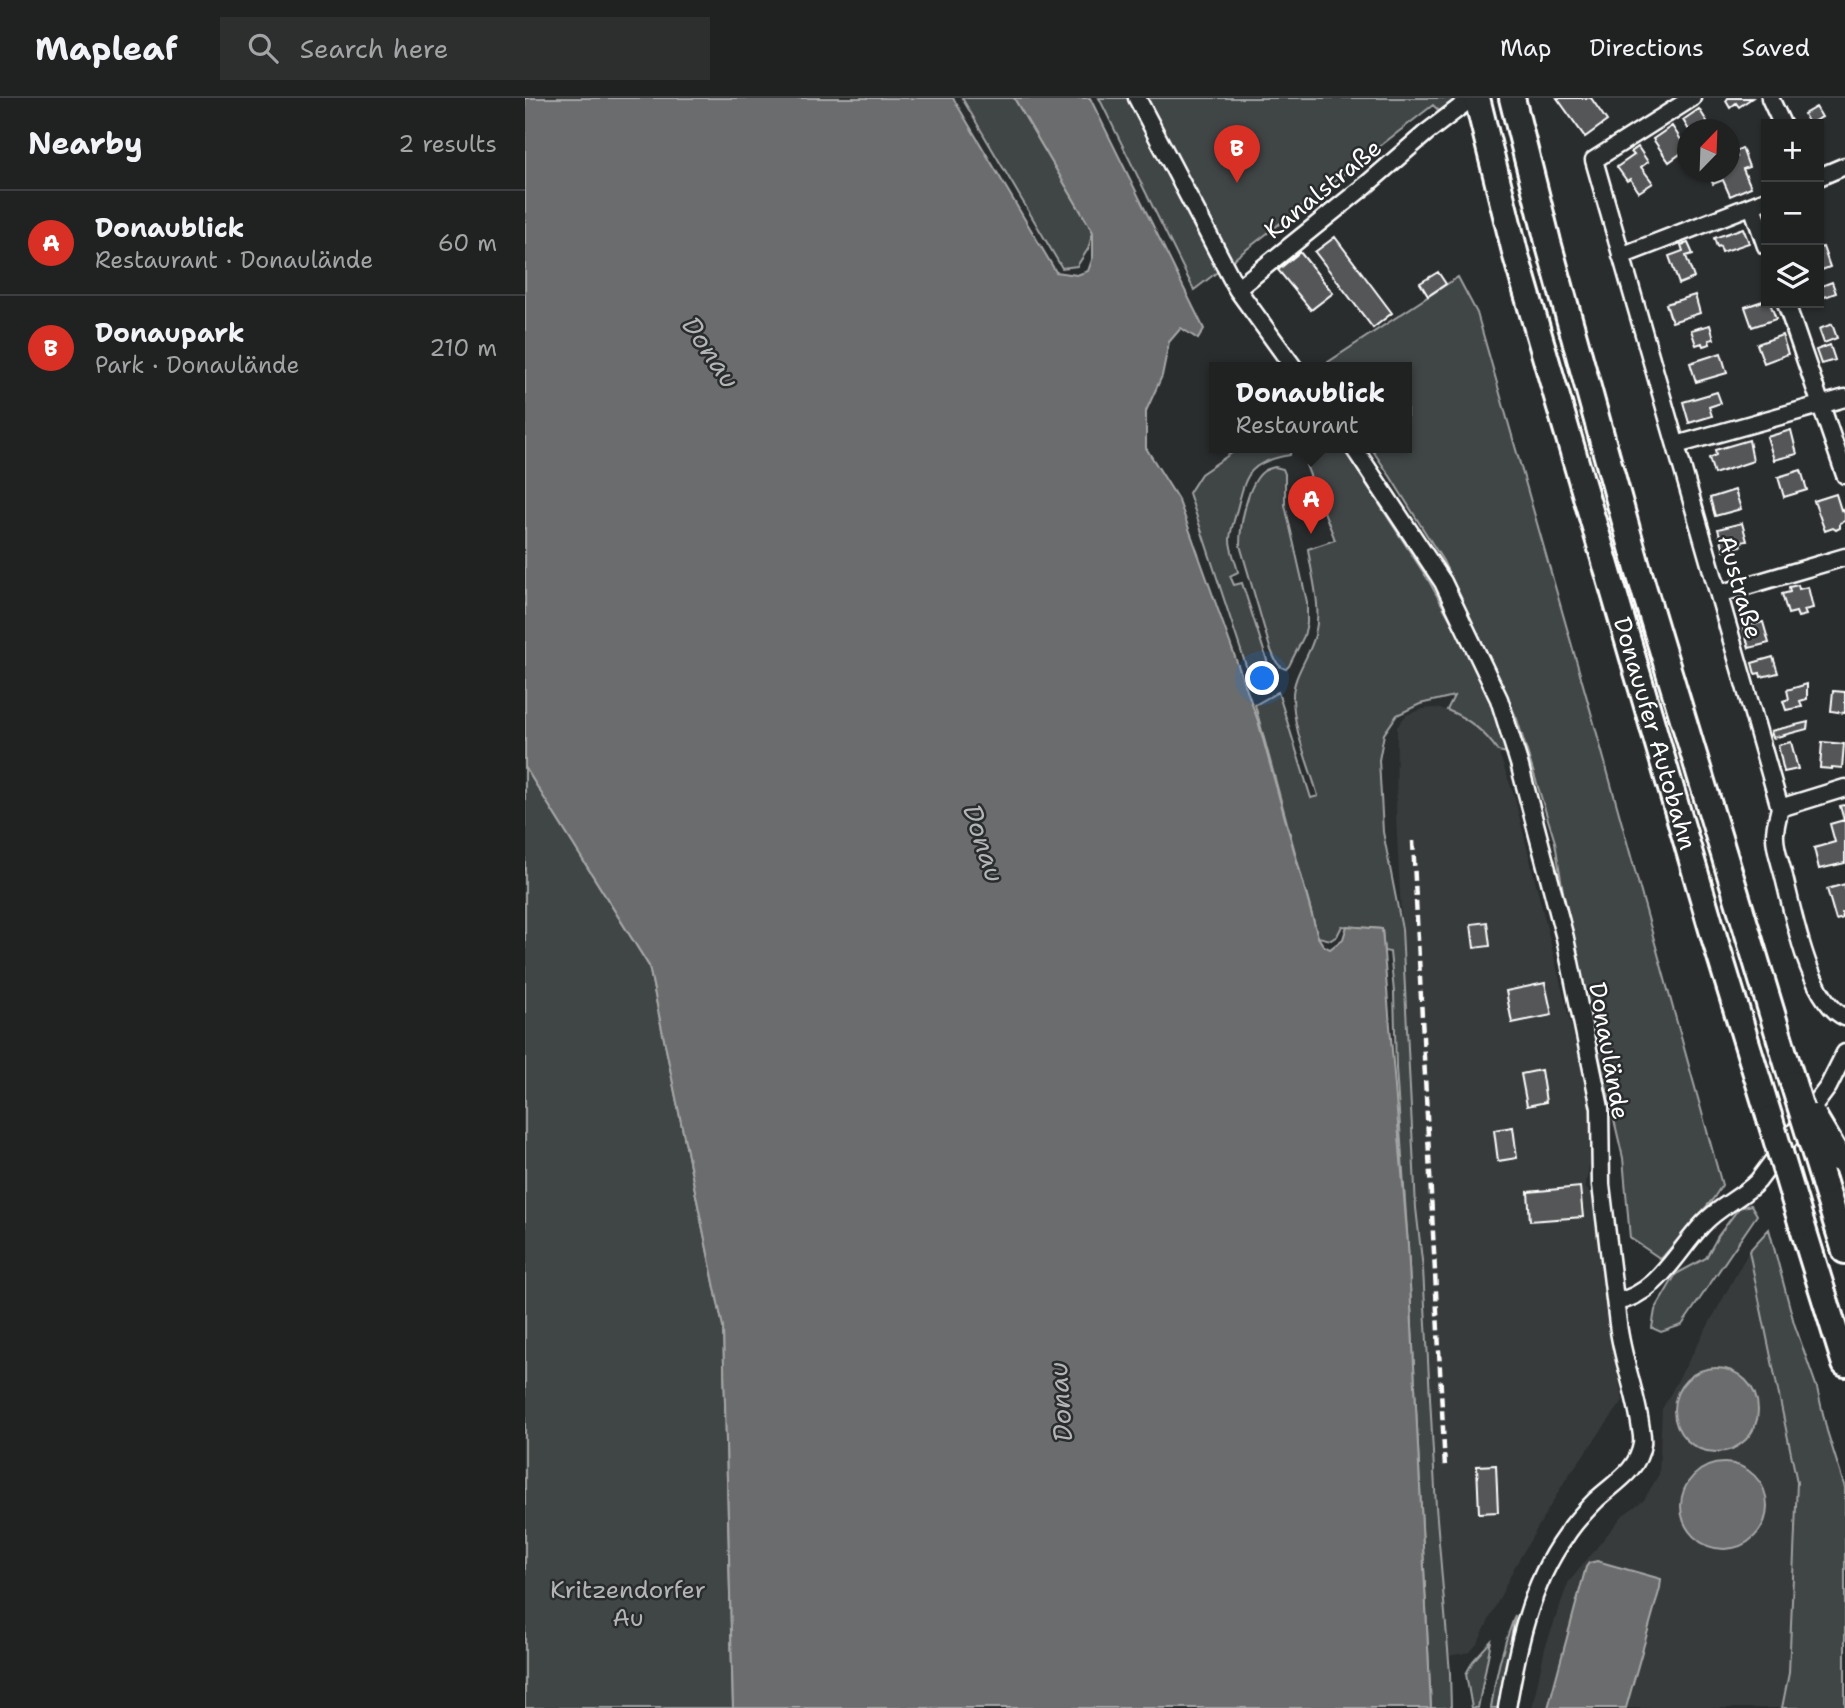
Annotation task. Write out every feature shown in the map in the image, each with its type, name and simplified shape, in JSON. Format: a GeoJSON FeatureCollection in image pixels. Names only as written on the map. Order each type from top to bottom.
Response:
{"type":"FeatureCollection","features":[{"type":"Feature","properties":{"kind":"highway","name":"Donauufer Autobahn"},"geometry":{"type":"LineString","coordinates":[[1474,98],[1516,256],[1715,940],[1845,1364]]}},
{"type":"Feature","properties":{"kind":"highway","name":"Donauufer Autobahn"},"geometry":{"type":"LineString","coordinates":[[1512,98],[1555,268],[1636,560],[1793,1083],[1836,1172],[1845,1251]]}},
{"type":"Feature","properties":{"kind":"street"},"geometry":{"type":"LineString","coordinates":[[1137,98],[1237,289],[1290,362]]}},
{"type":"Feature","properties":{"kind":"street","name":"Kanalstraße"},"geometry":{"type":"LineString","coordinates":[[1237,289],[1426,133],[1474,98]]}},
{"type":"Feature","properties":{"kind":"street","name":"Austraße"},"geometry":{"type":"LineString","coordinates":[[1692,98],[1594,160],[1780,808],[1775,836],[1799,939],[1826,1003],[1845,1017]]}},
{"type":"Feature","properties":{"kind":"street"},"geometry":{"type":"LineString","coordinates":[[1770,98],[1780,119]]}},
{"type":"Feature","properties":{"kind":"street"},"geometry":{"type":"LineString","coordinates":[[1824,175],[1845,166]]}},
{"type":"Feature","properties":{"kind":"street"},"geometry":{"type":"LineString","coordinates":[[1621,256],[1759,203],[1766,245]]}},
{"type":"Feature","properties":{"kind":"street"},"geometry":{"type":"LineString","coordinates":[[1788,308],[1845,475]]}},
{"type":"Feature","properties":{"kind":"street"},"geometry":{"type":"LineString","coordinates":[[1676,445],[1845,398]]}},
{"type":"Feature","properties":{"kind":"street","name":"Donaulände"},"geometry":{"type":"LineString","coordinates":[[1357,453],[1443,582],[1499,699],[1519,763],[1565,938],[1600,1108],[1601,1185],[1620,1344],[1636,1399],[1643,1441],[1635,1463],[1623,1478],[1596,1500],[1565,1536],[1553,1556],[1531,1605],[1507,1708]]}},
{"type":"Feature","properties":{"kind":"street"},"geometry":{"type":"LineString","coordinates":[[1719,594],[1845,557]]}},
{"type":"Feature","properties":{"kind":"street"},"geometry":{"type":"LineString","coordinates":[[1780,808],[1845,788]]}},
{"type":"Feature","properties":{"kind":"street"},"geometry":{"type":"LineString","coordinates":[[1616,1302],[1637,1296],[1649,1287],[1703,1223],[1720,1208],[1749,1191],[1828,1087],[1845,1053]]}},
{"type":"Feature","properties":{"kind":"shaded area"},"geometry":{"type":"Polygon","coordinates":[[[1434,708],[1461,716],[1488,737],[1498,751],[1514,795],[1594,1118],[1593,1148],[1585,1187],[1598,1206],[1614,1357],[1623,1401],[1566,1479],[1514,1568],[1478,1643],[1470,1652],[1448,1656],[1436,1507],[1423,1269],[1416,1208],[1396,816],[1397,727],[1406,715],[1434,708]]]}},
{"type":"Feature","properties":{"kind":"shaded area"},"geometry":{"type":"Polygon","coordinates":[[[1749,1251],[1797,1482],[1789,1673],[1782,1708],[1532,1708],[1545,1648],[1568,1583],[1623,1515],[1644,1500],[1659,1474],[1662,1409],[1749,1251]]]}},
{"type":"Feature","properties":{"kind":"green space"},"geometry":{"type":"Polygon","coordinates":[[[962,98],[1014,98],[1093,232],[1088,249],[1077,266],[1062,268],[962,98]]]}},
{"type":"Feature","properties":{"kind":"green space"},"geometry":{"type":"Polygon","coordinates":[[[1099,98],[1460,98],[1440,112],[1433,105],[1194,290],[1099,98]]]}},
{"type":"Feature","properties":{"kind":"green space"},"geometry":{"type":"Polygon","coordinates":[[[1458,277],[1477,313],[1722,1185],[1661,1259],[1630,1238],[1623,1158],[1568,923],[1555,842],[1517,719],[1443,561],[1374,453],[1412,453],[1412,362],[1328,362],[1458,277]]]}},
{"type":"Feature","properties":{"kind":"green space"},"geometry":{"type":"Polygon","coordinates":[[[1232,453],[1290,453],[1265,462],[1251,472],[1243,489],[1231,533],[1231,548],[1238,572],[1230,576],[1234,585],[1242,583],[1273,679],[1253,687],[1189,493],[1201,474],[1232,453]]]}},
{"type":"Feature","properties":{"kind":"green space"},"geometry":{"type":"Polygon","coordinates":[[[1310,453],[1346,453],[1429,581],[1474,663],[1489,692],[1507,753],[1498,751],[1475,726],[1447,710],[1454,696],[1420,704],[1397,715],[1384,734],[1379,760],[1383,832],[1402,929],[1416,1208],[1423,1269],[1436,1507],[1451,1708],[1431,1708],[1408,1245],[1390,952],[1384,951],[1382,929],[1342,926],[1337,936],[1331,940],[1318,937],[1255,705],[1278,692],[1311,798],[1318,796],[1299,734],[1293,696],[1296,681],[1313,643],[1317,624],[1317,603],[1308,549],[1335,540],[1306,465],[1310,453]]]}},
{"type":"Feature","properties":{"kind":"green space"},"geometry":{"type":"Polygon","coordinates":[[[1275,467],[1283,469],[1285,474],[1285,505],[1307,602],[1304,636],[1286,669],[1278,664],[1270,648],[1240,545],[1243,516],[1253,485],[1264,471],[1275,467]]]}},
{"type":"Feature","properties":{"kind":"green space","name":"Kritzendorfer Au"},"geometry":{"type":"Polygon","coordinates":[[[525,767],[649,966],[723,1327],[733,1708],[525,1708],[525,767]]]}},
{"type":"Feature","properties":{"kind":"green space"},"geometry":{"type":"Polygon","coordinates":[[[1751,1205],[1757,1215],[1682,1325],[1661,1332],[1652,1328],[1655,1310],[1676,1274],[1706,1258],[1718,1236],[1739,1208],[1751,1205]]]}},
{"type":"Feature","properties":{"kind":"green space"},"geometry":{"type":"Polygon","coordinates":[[[1769,1229],[1794,1323],[1817,1388],[1845,1488],[1845,1708],[1782,1708],[1789,1673],[1797,1482],[1749,1251],[1769,1229]]]}},
{"type":"Feature","properties":{"kind":"green space"},"geometry":{"type":"Polygon","coordinates":[[[1515,1615],[1499,1708],[1491,1708],[1500,1661],[1515,1615]]]}},
{"type":"Feature","properties":{"kind":"green space"},"geometry":{"type":"Polygon","coordinates":[[[1491,1641],[1478,1708],[1472,1708],[1466,1674],[1473,1661],[1491,1641]]]}},
{"type":"Feature","properties":{"kind":"water","name":"Donau"},"geometry":{"type":"Polygon","coordinates":[[[525,98],[953,98],[1056,272],[1077,275],[1088,271],[1093,257],[1093,232],[1014,98],[1090,98],[1204,329],[1198,339],[1181,328],[1169,342],[1162,376],[1146,411],[1146,448],[1179,501],[1258,721],[1318,937],[1323,945],[1330,949],[1343,939],[1347,926],[1382,929],[1408,1245],[1431,1708],[733,1708],[723,1327],[649,966],[525,767],[525,98]]]}},
{"type":"Feature","properties":{"kind":"water"},"geometry":{"type":"Polygon","coordinates":[[[1716,1368],[1732,1371],[1746,1380],[1755,1394],[1758,1410],[1755,1426],[1746,1440],[1732,1449],[1716,1452],[1700,1449],[1686,1440],[1677,1426],[1674,1410],[1677,1394],[1686,1380],[1700,1371],[1716,1368]]]}},
{"type":"Feature","properties":{"kind":"water"},"geometry":{"type":"Polygon","coordinates":[[[1724,1463],[1741,1466],[1755,1475],[1764,1489],[1767,1506],[1764,1523],[1755,1537],[1741,1546],[1724,1549],[1707,1546],[1693,1537],[1684,1523],[1681,1506],[1684,1489],[1693,1475],[1707,1466],[1724,1463]]]}},
{"type":"Feature","properties":{"kind":"water"},"geometry":{"type":"Polygon","coordinates":[[[1597,1561],[1661,1579],[1626,1708],[1548,1708],[1586,1567],[1597,1561]]]}},
{"type":"Feature","properties":{"kind":"building"},"geometry":{"type":"Polygon","coordinates":[[[1557,98],[1591,98],[1607,121],[1585,137],[1557,98]]]}},
{"type":"Feature","properties":{"kind":"building"},"geometry":{"type":"Polygon","coordinates":[[[1728,98],[1752,98],[1739,107],[1736,103],[1730,108],[1726,101],[1728,98]]]}},
{"type":"Feature","properties":{"kind":"building"},"geometry":{"type":"Polygon","coordinates":[[[1816,107],[1822,117],[1806,119],[1804,114],[1816,107]]]}},
{"type":"Feature","properties":{"kind":"building"},"geometry":{"type":"Polygon","coordinates":[[[1699,109],[1705,119],[1684,119],[1699,109]]]}},
{"type":"Feature","properties":{"kind":"building"},"geometry":{"type":"Polygon","coordinates":[[[1672,126],[1677,134],[1677,156],[1669,162],[1653,139],[1672,126]]]}},
{"type":"Feature","properties":{"kind":"building"},"geometry":{"type":"Polygon","coordinates":[[[1638,147],[1648,162],[1641,167],[1653,183],[1639,192],[1617,167],[1634,155],[1631,152],[1638,147]]]}},
{"type":"Feature","properties":{"kind":"building"},"geometry":{"type":"Polygon","coordinates":[[[1742,148],[1749,167],[1743,169],[1751,187],[1730,196],[1724,182],[1740,182],[1742,148]]]}},
{"type":"Feature","properties":{"kind":"building"},"geometry":{"type":"Polygon","coordinates":[[[1743,228],[1749,243],[1722,252],[1720,246],[1717,247],[1714,238],[1743,228]]]}},
{"type":"Feature","properties":{"kind":"building"},"geometry":{"type":"Polygon","coordinates":[[[1335,237],[1392,313],[1373,328],[1315,252],[1335,237]]]}},
{"type":"Feature","properties":{"kind":"building"},"geometry":{"type":"Polygon","coordinates":[[[1688,243],[1693,254],[1686,256],[1694,278],[1679,284],[1669,256],[1683,251],[1681,245],[1688,243]]]}},
{"type":"Feature","properties":{"kind":"building"},"geometry":{"type":"Polygon","coordinates":[[[1824,250],[1830,267],[1824,269],[1824,250]]]}},
{"type":"Feature","properties":{"kind":"building"},"geometry":{"type":"Polygon","coordinates":[[[1300,252],[1333,293],[1311,310],[1278,270],[1300,252]]]}},
{"type":"Feature","properties":{"kind":"building"},"geometry":{"type":"Polygon","coordinates":[[[1438,272],[1446,284],[1428,296],[1420,283],[1438,272]]]}},
{"type":"Feature","properties":{"kind":"building"},"geometry":{"type":"Polygon","coordinates":[[[1832,282],[1836,293],[1824,297],[1824,285],[1832,282]]]}},
{"type":"Feature","properties":{"kind":"building"},"geometry":{"type":"Polygon","coordinates":[[[1695,295],[1700,313],[1672,322],[1666,304],[1695,295]]]}},
{"type":"Feature","properties":{"kind":"building"},"geometry":{"type":"Polygon","coordinates":[[[1761,302],[1761,308],[1772,308],[1776,319],[1752,327],[1745,307],[1761,302]]]}},
{"type":"Feature","properties":{"kind":"building"},"geometry":{"type":"Polygon","coordinates":[[[1832,324],[1837,338],[1824,343],[1819,329],[1832,324]]]}},
{"type":"Feature","properties":{"kind":"building"},"geometry":{"type":"Polygon","coordinates":[[[1710,325],[1714,339],[1709,340],[1710,344],[1696,345],[1691,330],[1710,325]]]}},
{"type":"Feature","properties":{"kind":"building"},"geometry":{"type":"Polygon","coordinates":[[[1782,335],[1788,354],[1764,363],[1757,344],[1782,335]]]}},
{"type":"Feature","properties":{"kind":"building"},"geometry":{"type":"Polygon","coordinates":[[[1830,345],[1835,360],[1821,364],[1816,350],[1830,345]]]}},
{"type":"Feature","properties":{"kind":"building"},"geometry":{"type":"Polygon","coordinates":[[[1721,353],[1727,373],[1696,382],[1690,363],[1721,353]]]}},
{"type":"Feature","properties":{"kind":"building"},"geometry":{"type":"Polygon","coordinates":[[[1717,392],[1721,403],[1709,407],[1712,416],[1689,423],[1683,402],[1717,392]]]}},
{"type":"Feature","properties":{"kind":"building"},"geometry":{"type":"Polygon","coordinates":[[[1791,430],[1797,454],[1774,460],[1767,437],[1791,430]]]}},
{"type":"Feature","properties":{"kind":"building"},"geometry":{"type":"Polygon","coordinates":[[[1749,440],[1753,461],[1714,474],[1709,458],[1716,455],[1715,450],[1749,440]]]}},
{"type":"Feature","properties":{"kind":"building"},"geometry":{"type":"Polygon","coordinates":[[[1801,470],[1807,490],[1784,497],[1778,477],[1801,470]]]}},
{"type":"Feature","properties":{"kind":"building"},"geometry":{"type":"Polygon","coordinates":[[[1735,490],[1741,509],[1715,516],[1710,498],[1735,490]]]}},
{"type":"Feature","properties":{"kind":"building"},"geometry":{"type":"Polygon","coordinates":[[[1836,494],[1845,514],[1845,521],[1840,523],[1840,528],[1836,530],[1833,528],[1825,531],[1814,501],[1836,494]]]}},
{"type":"Feature","properties":{"kind":"building"},"geometry":{"type":"Polygon","coordinates":[[[1742,523],[1747,541],[1740,542],[1741,546],[1724,550],[1718,529],[1742,523]]]}},
{"type":"Feature","properties":{"kind":"building"},"geometry":{"type":"Polygon","coordinates":[[[1798,585],[1799,589],[1808,587],[1813,608],[1804,610],[1806,615],[1798,617],[1796,612],[1788,614],[1782,594],[1790,592],[1789,587],[1798,585]]]}},
{"type":"Feature","properties":{"kind":"building"},"geometry":{"type":"Polygon","coordinates":[[[1763,622],[1769,643],[1749,648],[1743,627],[1763,622]]]}},
{"type":"Feature","properties":{"kind":"building"},"geometry":{"type":"Polygon","coordinates":[[[1773,657],[1778,673],[1761,677],[1760,673],[1755,674],[1752,663],[1773,657]]]}},
{"type":"Feature","properties":{"kind":"building"},"geometry":{"type":"Polygon","coordinates":[[[1807,684],[1807,699],[1800,701],[1802,707],[1786,710],[1783,701],[1789,699],[1787,690],[1807,684]]]}},
{"type":"Feature","properties":{"kind":"building"},"geometry":{"type":"Polygon","coordinates":[[[1833,691],[1845,692],[1845,713],[1831,711],[1833,691]]]}},
{"type":"Feature","properties":{"kind":"building"},"geometry":{"type":"Polygon","coordinates":[[[1808,722],[1807,729],[1773,738],[1771,731],[1808,722]]]}},
{"type":"Feature","properties":{"kind":"building"},"geometry":{"type":"Polygon","coordinates":[[[1791,742],[1798,769],[1784,772],[1778,745],[1791,742]]]}},
{"type":"Feature","properties":{"kind":"building"},"geometry":{"type":"Polygon","coordinates":[[[1822,742],[1844,744],[1842,768],[1820,768],[1822,742]]]}},
{"type":"Feature","properties":{"kind":"building"},"geometry":{"type":"Polygon","coordinates":[[[1845,805],[1845,863],[1819,869],[1814,848],[1835,842],[1830,824],[1844,820],[1840,806],[1845,805]]]}},
{"type":"Feature","properties":{"kind":"building"},"geometry":{"type":"Polygon","coordinates":[[[1845,884],[1845,912],[1842,913],[1843,918],[1836,920],[1827,889],[1845,884]]]}},
{"type":"Feature","properties":{"kind":"building"},"geometry":{"type":"Polygon","coordinates":[[[1487,922],[1490,946],[1474,948],[1471,924],[1487,922]]]}},
{"type":"Feature","properties":{"kind":"building"},"geometry":{"type":"Polygon","coordinates":[[[1545,983],[1552,1015],[1512,1023],[1506,991],[1545,983]]]}},
{"type":"Feature","properties":{"kind":"building"},"geometry":{"type":"Polygon","coordinates":[[[1541,1070],[1546,1102],[1527,1106],[1521,1074],[1541,1070]]]}},
{"type":"Feature","properties":{"kind":"building"},"geometry":{"type":"Polygon","coordinates":[[[1513,1127],[1517,1158],[1498,1161],[1494,1130],[1513,1127]]]}},
{"type":"Feature","properties":{"kind":"building"},"geometry":{"type":"Polygon","coordinates":[[[1580,1187],[1583,1217],[1530,1221],[1528,1192],[1580,1187]]]}},
{"type":"Feature","properties":{"kind":"building"},"geometry":{"type":"Polygon","coordinates":[[[1496,1465],[1498,1512],[1479,1513],[1477,1466],[1496,1465]]]}},
{"type":"Feature","properties":{"kind":"railway"},"geometry":{"type":"LineString","coordinates":[[1413,841],[1445,1468]]}},
{"type":"Feature","properties":{"kind":"place","name":"Donaupark"},"geometry":{"type":"Point","coordinates":[1237,183]}},
{"type":"Feature","properties":{"kind":"place","name":"Donaublick"},"geometry":{"type":"Point","coordinates":[1311,534]}}]}
